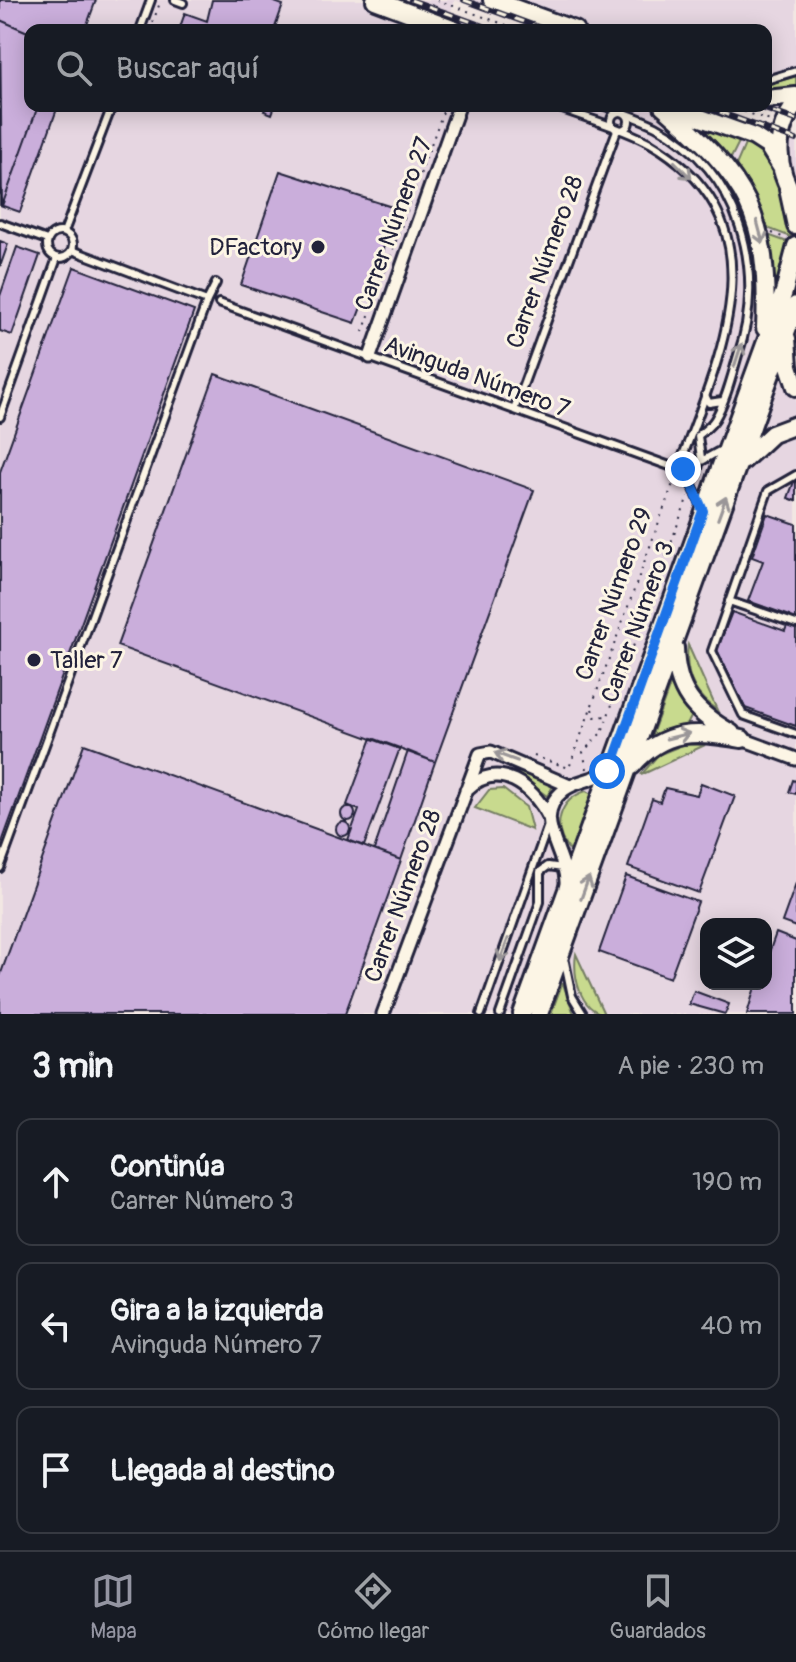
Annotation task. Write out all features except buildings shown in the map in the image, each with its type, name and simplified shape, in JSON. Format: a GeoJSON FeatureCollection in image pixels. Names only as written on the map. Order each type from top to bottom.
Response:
{"type":"FeatureCollection","features":[{"type":"Feature","properties":{"kind":"main road"},"geometry":{"type":"LineString","coordinates":[[375,0],[439,24]]}},
{"type":"Feature","properties":{"kind":"main road"},"geometry":{"type":"LineString","coordinates":[[492,0],[558,24]]}},
{"type":"Feature","properties":{"kind":"main road"},"geometry":{"type":"LineString","coordinates":[[772,98],[796,96]]}},
{"type":"Feature","properties":{"kind":"main road"},"geometry":{"type":"LineString","coordinates":[[781,167],[780,136],[796,103]]}},
{"type":"Feature","properties":{"kind":"main road"},"geometry":{"type":"LineString","coordinates":[[672,112],[727,167],[750,204],[766,267],[764,340]]}},
{"type":"Feature","properties":{"kind":"main road"},"geometry":{"type":"LineString","coordinates":[[683,112],[754,137],[768,146],[781,167]]}},
{"type":"Feature","properties":{"kind":"main road","name":"Carrer Número 3"},"geometry":{"type":"LineString","coordinates":[[522,1014],[764,340],[788,282],[794,237],[792,193],[781,167]]}},
{"type":"Feature","properties":{"kind":"main road","name":"Carrer Número 3"},"geometry":{"type":"LineString","coordinates":[[539,1014],[795,309]]}},
{"type":"Feature","properties":{"kind":"main road"},"geometry":{"type":"LineString","coordinates":[[786,332],[789,366],[796,387]]}},
{"type":"Feature","properties":{"kind":"main road"},"geometry":{"type":"LineString","coordinates":[[735,472],[762,441],[796,425]]}},
{"type":"Feature","properties":{"kind":"main road"},"geometry":{"type":"LineString","coordinates":[[675,639],[677,671],[689,702],[705,718],[742,739]]}},
{"type":"Feature","properties":{"kind":"main road"},"geometry":{"type":"LineString","coordinates":[[626,774],[642,755],[673,735],[695,732],[742,739]]}},
{"type":"Feature","properties":{"kind":"street","name":"Carrer Número 27"},"geometry":{"type":"LineString","coordinates":[[370,357],[457,112]]}},
{"type":"Feature","properties":{"kind":"street"},"geometry":{"type":"LineString","coordinates":[[742,739],[796,759]]}},
{"type":"Feature","properties":{"kind":"street","name":"Carrer Número 28"},"geometry":{"type":"LineString","coordinates":[[383,1014],[476,759],[485,751],[526,764],[570,786]]}},
{"type":"Feature","properties":{"kind":"street"},"geometry":{"type":"LineString","coordinates":[[549,821],[556,799],[570,786],[602,774],[614,760]]}},
{"type":"Feature","properties":{"kind":"street"},"geometry":{"type":"LineString","coordinates":[[463,793],[479,780],[506,776],[531,790],[549,821],[553,844],[566,870],[564,898]]}},
{"type":"Feature","properties":{"kind":"lane"},"geometry":{"type":"LineString","coordinates":[[142,24],[151,0]]}},
{"type":"Feature","properties":{"kind":"lane"},"geometry":{"type":"LineString","coordinates":[[175,0],[183,3]]}},
{"type":"Feature","properties":{"kind":"lane"},"geometry":{"type":"LineString","coordinates":[[772,78],[796,71]]}},
{"type":"Feature","properties":{"kind":"lane"},"geometry":{"type":"LineString","coordinates":[[64,232],[110,112]]}},
{"type":"Feature","properties":{"kind":"lane"},"geometry":{"type":"LineString","coordinates":[[570,112],[652,144],[683,168],[709,202],[727,242],[733,278],[732,307],[725,337],[678,469],[689,468],[701,458],[726,448]]}},
{"type":"Feature","properties":{"kind":"lane"},"geometry":{"type":"LineString","coordinates":[[617,130],[611,118],[623,113],[658,127],[692,152],[720,185],[742,230],[750,272],[749,318],[716,419],[698,436],[701,458],[696,475]]}},
{"type":"Feature","properties":{"kind":"lane"},"geometry":{"type":"LineString","coordinates":[[617,130],[626,128],[629,123],[623,113]]}},
{"type":"Feature","properties":{"kind":"lane","name":"Carrer Número 28"},"geometry":{"type":"LineString","coordinates":[[514,410],[617,130]]}},
{"type":"Feature","properties":{"kind":"lane"},"geometry":{"type":"LineString","coordinates":[[0,223],[47,240]]}},
{"type":"Feature","properties":{"kind":"lane"},"geometry":{"type":"LineString","coordinates":[[64,232],[71,238],[72,250],[66,257],[57,258],[48,252],[47,240],[53,233],[64,232]]}},
{"type":"Feature","properties":{"kind":"lane"},"geometry":{"type":"LineString","coordinates":[[72,250],[207,301]]}},
{"type":"Feature","properties":{"kind":"lane"},"geometry":{"type":"LineString","coordinates":[[0,417],[57,258]]}},
{"type":"Feature","properties":{"kind":"lane"},"geometry":{"type":"LineString","coordinates":[[0,868],[216,283]]}},
{"type":"Feature","properties":{"kind":"lane","name":"Avinguda Número 7"},"geometry":{"type":"LineString","coordinates":[[219,303],[678,469],[692,485],[703,511]]}},
{"type":"Feature","properties":{"kind":"lane"},"geometry":{"type":"LineString","coordinates":[[705,395],[709,403],[722,401]]}},
{"type":"Feature","properties":{"kind":"lane"},"geometry":{"type":"LineString","coordinates":[[796,475],[768,491],[712,651],[743,715],[796,734]]}},
{"type":"Feature","properties":{"kind":"lane"},"geometry":{"type":"LineString","coordinates":[[729,601],[796,624]]}},
{"type":"Feature","properties":{"kind":"lane"},"geometry":{"type":"LineString","coordinates":[[481,1014],[549,821]]}},
{"type":"Feature","properties":{"kind":"lane"},"geometry":{"type":"LineString","coordinates":[[500,1014],[541,897],[540,872],[552,865],[566,870]]}},
{"type":"Feature","properties":{"kind":"lane"},"geometry":{"type":"LineString","coordinates":[[517,913],[524,908],[530,910],[534,920]]}},
{"type":"Feature","properties":{"kind":"lane"},"geometry":{"type":"LineString","coordinates":[[565,942],[567,984],[583,1014]]}},
{"type":"Feature","properties":{"kind":"path"},"geometry":{"type":"LineString","coordinates":[[152,24],[161,0]]}},
{"type":"Feature","properties":{"kind":"path"},"geometry":{"type":"LineString","coordinates":[[437,0],[503,24]]}},
{"type":"Feature","properties":{"kind":"path","name":"Carrer Número 27"},"geometry":{"type":"LineString","coordinates":[[363,332],[443,112]]}},
{"type":"Feature","properties":{"kind":"path"},"geometry":{"type":"LineString","coordinates":[[745,112],[771,122]]}},
{"type":"Feature","properties":{"kind":"path"},"geometry":{"type":"LineString","coordinates":[[763,230],[794,237]]}},
{"type":"Feature","properties":{"kind":"path","name":"Carrer Número 29"},"geometry":{"type":"LineString","coordinates":[[534,756],[569,769],[678,469]]}},
{"type":"Feature","properties":{"kind":"path","name":"Carrer Número 29"},"geometry":{"type":"LineString","coordinates":[[602,774],[589,772],[583,752],[600,735],[609,713],[692,485]]}},
{"type":"Feature","properties":{"kind":"path"},"geometry":{"type":"LineString","coordinates":[[592,707],[598,718],[609,713]]}},
{"type":"Feature","properties":{"kind":"shaded area"},"geometry":{"type":"Polygon","coordinates":[[[0,0],[455,0],[451,11],[486,24],[24,24],[24,112],[728,112],[796,137],[796,1014],[0,1014],[0,0]]]}},
{"type":"Feature","properties":{"kind":"shaded area"},"geometry":{"type":"Polygon","coordinates":[[[455,0],[796,0],[796,124],[763,112],[772,112],[772,24],[521,24],[455,0]]]}},
{"type":"Feature","properties":{"kind":"green space"},"geometry":{"type":"Polygon","coordinates":[[[796,76],[796,87],[772,92],[772,83],[796,76]]]}},
{"type":"Feature","properties":{"kind":"green space"},"geometry":{"type":"Polygon","coordinates":[[[689,122],[740,140],[729,162],[689,122]]]}},
{"type":"Feature","properties":{"kind":"green space"},"geometry":{"type":"Polygon","coordinates":[[[746,142],[764,158],[771,170],[782,198],[791,237],[762,226],[734,170],[746,142]]]}},
{"type":"Feature","properties":{"kind":"green space"},"geometry":{"type":"Polygon","coordinates":[[[765,234],[790,243],[774,312],[765,234]]]}},
{"type":"Feature","properties":{"kind":"green space"},"geometry":{"type":"Polygon","coordinates":[[[688,645],[717,710],[702,698],[692,683],[687,665],[688,645]]]}},
{"type":"Feature","properties":{"kind":"green space"},"geometry":{"type":"Polygon","coordinates":[[[673,677],[692,715],[687,725],[671,728],[650,740],[673,677]]]}},
{"type":"Feature","properties":{"kind":"green space"},"geometry":{"type":"Polygon","coordinates":[[[685,744],[705,745],[641,775],[658,755],[685,744]]]}},
{"type":"Feature","properties":{"kind":"green space"},"geometry":{"type":"Polygon","coordinates":[[[520,768],[553,786],[547,796],[518,775],[520,768]]]}},
{"type":"Feature","properties":{"kind":"green space"},"geometry":{"type":"Polygon","coordinates":[[[503,789],[526,807],[532,830],[475,808],[489,790],[503,789]]]}},
{"type":"Feature","properties":{"kind":"green space"},"geometry":{"type":"Polygon","coordinates":[[[586,791],[592,794],[592,800],[574,849],[570,851],[561,834],[560,816],[569,801],[586,791]]]}},
{"type":"Feature","properties":{"kind":"green space"},"geometry":{"type":"Polygon","coordinates":[[[576,954],[604,1014],[595,1011],[583,998],[577,981],[576,954]]]}},
{"type":"Feature","properties":{"kind":"green space"},"geometry":{"type":"Polygon","coordinates":[[[562,984],[574,1014],[551,1014],[562,984]]]}},
{"type":"Feature","properties":{"kind":"railway"},"geometry":{"type":"LineString","coordinates":[[411,0],[477,24]]}},
{"type":"Feature","properties":{"kind":"railway"},"geometry":{"type":"LineString","coordinates":[[464,0],[530,24]]}},
{"type":"Feature","properties":{"kind":"railway"},"geometry":{"type":"LineString","coordinates":[[719,112],[796,140]]}},
{"type":"Feature","properties":{"kind":"railway"},"geometry":{"type":"LineString","coordinates":[[772,112],[796,120]]}},
{"type":"Feature","properties":{"kind":"place","name":"DFactory"},"geometry":{"type":"Point","coordinates":[318,247]}},
{"type":"Feature","properties":{"kind":"place","name":"Taller 7"},"geometry":{"type":"Point","coordinates":[34,660]}},
{"type":"Feature","properties":{"kind":"route"},"geometry":{"type":"LineString","coordinates":[[607,771],[614,760],[703,511],[688,478],[678,469],[683,469]]}}]}
